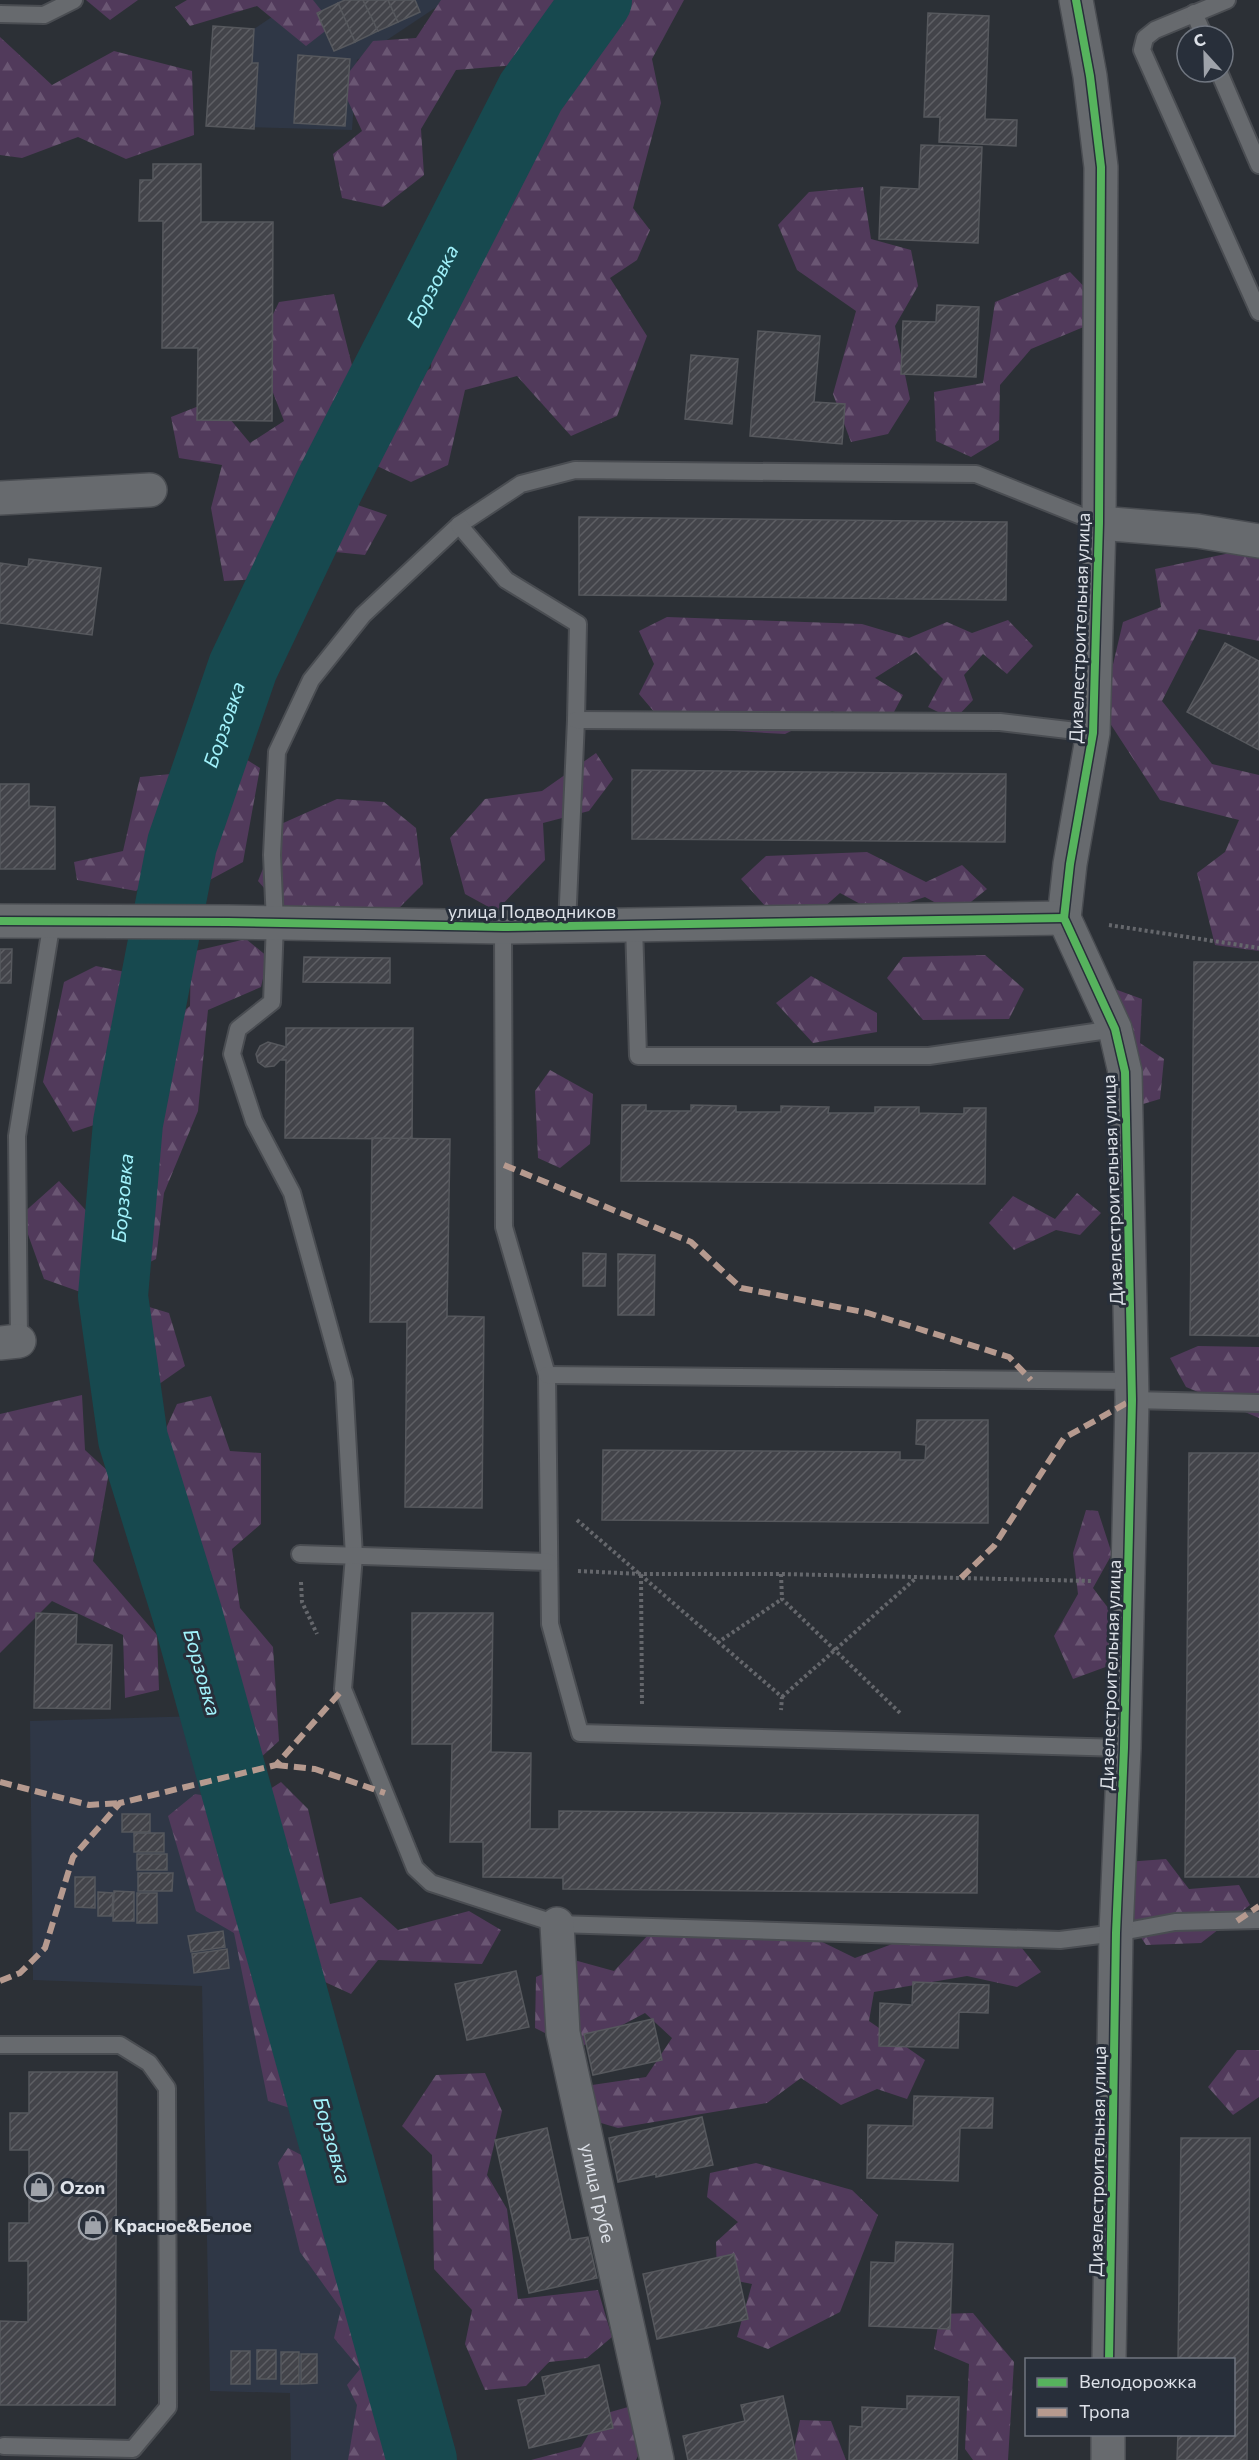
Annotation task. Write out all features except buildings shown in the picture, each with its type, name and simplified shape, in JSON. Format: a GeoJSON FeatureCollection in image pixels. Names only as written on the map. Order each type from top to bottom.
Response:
{"type":"FeatureCollection","features":[{"type":"Feature","properties":{"kind":"street","name":"Дизелестроительная улица"},"geometry":{"type":"LineString","coordinates":[[1076,0],[1090,76],[1101,166],[1099,524],[1093,733],[1070,864],[1064,918],[1115,1029],[1125,1072],[1132,1391],[1124,1748],[1116,1934],[1109,2358]]}},
{"type":"Feature","properties":{"kind":"street"},"geometry":{"type":"LineString","coordinates":[[0,498],[150,490]]}},
{"type":"Feature","properties":{"kind":"street"},"geometry":{"type":"LineString","coordinates":[[1099,524],[1198,531],[1259,541]]}},
{"type":"Feature","properties":{"kind":"street","name":"улица Подводников"},"geometry":{"type":"LineString","coordinates":[[0,921],[503,927],[1064,918]]}},
{"type":"Feature","properties":{"kind":"street","name":"улица Грубе"},"geometry":{"type":"LineString","coordinates":[[557,1924],[563,2033],[657,2460]]}},
{"type":"Feature","properties":{"kind":"street"},"geometry":{"type":"LineString","coordinates":[[1108,2436],[1108,2460]]}},
{"type":"Feature","properties":{"kind":"lane"},"geometry":{"type":"LineString","coordinates":[[0,14],[44,15],[74,0]]}},
{"type":"Feature","properties":{"kind":"lane"},"geometry":{"type":"LineString","coordinates":[[1227,0],[1155,30],[1145,38],[1142,50],[1259,312]]}},
{"type":"Feature","properties":{"kind":"lane"},"geometry":{"type":"LineString","coordinates":[[1194,13],[1199,24]]}},
{"type":"Feature","properties":{"kind":"lane"},"geometry":{"type":"LineString","coordinates":[[1224,84],[1259,165]]}},
{"type":"Feature","properties":{"kind":"lane"},"geometry":{"type":"LineString","coordinates":[[1099,524],[976,474],[575,470],[521,484],[459,525],[363,615],[311,680],[277,752],[272,855],[275,923],[272,1002],[238,1029],[232,1054],[254,1121],[292,1193],[344,1381],[354,1556],[343,1689],[415,1868],[431,1883],[557,1924],[1060,1940],[1116,1934],[1175,1922],[1259,1920]]}},
{"type":"Feature","properties":{"kind":"lane"},"geometry":{"type":"LineString","coordinates":[[459,525],[506,580],[578,624],[567,926]]}},
{"type":"Feature","properties":{"kind":"lane"},"geometry":{"type":"LineString","coordinates":[[576,720],[1000,722],[1093,733]]}},
{"type":"Feature","properties":{"kind":"lane"},"geometry":{"type":"LineString","coordinates":[[10,1342],[17,1136],[52,921]]}},
{"type":"Feature","properties":{"kind":"lane"},"geometry":{"type":"LineString","coordinates":[[634,925],[638,1056],[928,1056],[1115,1029]]}},
{"type":"Feature","properties":{"kind":"lane"},"geometry":{"type":"LineString","coordinates":[[503,927],[504,1227],[547,1375],[550,1624],[580,1733],[1124,1748]]}},
{"type":"Feature","properties":{"kind":"lane"},"geometry":{"type":"LineString","coordinates":[[547,1375],[1132,1391],[1259,1403]]}},
{"type":"Feature","properties":{"kind":"lane"},"geometry":{"type":"LineString","coordinates":[[300,1554],[549,1562]]}},
{"type":"Feature","properties":{"kind":"lane"},"geometry":{"type":"LineString","coordinates":[[0,2045],[120,2045],[149,2063],[167,2088],[168,2408],[133,2448],[4,2450]]}},
{"type":"Feature","properties":{"kind":"path"},"geometry":{"type":"LineString","coordinates":[[1064,918],[1259,948]]}},
{"type":"Feature","properties":{"kind":"path"},"geometry":{"type":"LineString","coordinates":[[549,1496],[782,1697]]}},
{"type":"Feature","properties":{"kind":"path"},"geometry":{"type":"LineString","coordinates":[[300,1554],[302,1602],[343,1689]]}},
{"type":"Feature","properties":{"kind":"path"},"geometry":{"type":"LineString","coordinates":[[549,1562],[565,1570],[641,1575],[1128,1581]]}},
{"type":"Feature","properties":{"kind":"path"},"geometry":{"type":"LineString","coordinates":[[641,1575],[642,1734]]}},
{"type":"Feature","properties":{"kind":"path"},"geometry":{"type":"LineString","coordinates":[[781,1575],[782,1599],[931,1743]]}},
{"type":"Feature","properties":{"kind":"path"},"geometry":{"type":"LineString","coordinates":[[781,1738],[782,1697],[917,1577]]}},
{"type":"Feature","properties":{"kind":"path"},"geometry":{"type":"LineString","coordinates":[[717,1643],[782,1599]]}},
{"type":"Feature","properties":{"kind":"shaded area"},"geometry":{"type":"Polygon","coordinates":[[[297,0],[447,0],[357,60],[352,130],[206,126],[213,26],[254,29],[297,0]]]}},
{"type":"Feature","properties":{"kind":"shaded area"},"geometry":{"type":"Polygon","coordinates":[[[201,1716],[400,2460],[291,2460],[290,2393],[210,2391],[202,1986],[33,1980],[30,1721],[201,1716]]]}},
{"type":"Feature","properties":{"kind":"green space"},"geometry":{"type":"Polygon","coordinates":[[[86,0],[138,0],[110,20],[86,0]]]}},
{"type":"Feature","properties":{"kind":"green space"},"geometry":{"type":"Polygon","coordinates":[[[187,0],[313,0],[333,25],[306,46],[257,6],[190,26],[175,7],[187,0]]]}},
{"type":"Feature","properties":{"kind":"green space"},"geometry":{"type":"Polygon","coordinates":[[[441,0],[583,0],[553,21],[517,65],[456,70],[421,129],[424,175],[383,207],[342,198],[333,154],[362,131],[340,84],[373,41],[416,38],[441,0]]]}},
{"type":"Feature","properties":{"kind":"green space"},"geometry":{"type":"Polygon","coordinates":[[[614,0],[684,0],[652,59],[661,103],[633,208],[650,230],[637,260],[610,278],[647,336],[617,416],[571,436],[517,376],[465,390],[448,465],[411,482],[377,466],[388,396],[431,368],[433,323],[456,310],[453,261],[497,183],[519,165],[541,96],[614,0]]]}},
{"type":"Feature","properties":{"kind":"green space"},"geometry":{"type":"Polygon","coordinates":[[[0,37],[52,85],[114,51],[192,71],[194,135],[126,159],[78,137],[22,158],[0,155],[0,37]]]}},
{"type":"Feature","properties":{"kind":"green space"},"geometry":{"type":"Polygon","coordinates":[[[863,187],[871,239],[911,250],[918,286],[895,326],[910,399],[888,434],[851,442],[833,394],[856,311],[797,270],[778,225],[809,192],[863,187]]]}},
{"type":"Feature","properties":{"kind":"green space"},"geometry":{"type":"Polygon","coordinates":[[[1070,272],[1096,299],[1086,326],[1031,349],[1000,385],[999,440],[971,457],[936,441],[934,392],[983,383],[995,302],[1070,272]]]}},
{"type":"Feature","properties":{"kind":"green space"},"geometry":{"type":"Polygon","coordinates":[[[334,294],[359,393],[334,497],[387,515],[365,555],[287,547],[261,579],[224,581],[211,508],[222,465],[179,458],[171,417],[214,400],[250,443],[284,421],[256,349],[279,302],[334,294]]]}},
{"type":"Feature","properties":{"kind":"green space"},"geometry":{"type":"Polygon","coordinates":[[[1244,550],[1259,558],[1259,641],[1199,629],[1162,701],[1212,764],[1259,775],[1259,951],[1215,945],[1197,873],[1225,852],[1239,820],[1160,800],[1102,711],[1123,622],[1161,607],[1155,569],[1244,550]]]}},
{"type":"Feature","properties":{"kind":"green space"},"geometry":{"type":"Polygon","coordinates":[[[667,617],[862,624],[909,638],[947,622],[972,633],[1008,620],[1033,646],[1007,674],[983,654],[964,675],[973,700],[954,720],[928,707],[943,679],[916,652],[875,678],[903,695],[885,729],[832,711],[785,734],[667,727],[639,694],[654,664],[639,631],[667,617]]]}},
{"type":"Feature","properties":{"kind":"green space"},"geometry":{"type":"Polygon","coordinates":[[[220,743],[260,768],[243,862],[206,882],[171,862],[136,891],[77,880],[74,862],[123,851],[140,777],[181,773],[220,743]]]}},
{"type":"Feature","properties":{"kind":"green space"},"geometry":{"type":"Polygon","coordinates":[[[596,753],[613,779],[589,811],[543,823],[545,860],[496,911],[465,894],[450,838],[485,799],[542,791],[596,753]]]}},
{"type":"Feature","properties":{"kind":"green space"},"geometry":{"type":"Polygon","coordinates":[[[337,799],[384,802],[416,828],[423,884],[397,910],[286,913],[258,881],[281,824],[337,799]]]}},
{"type":"Feature","properties":{"kind":"green space"},"geometry":{"type":"Polygon","coordinates":[[[867,852],[926,882],[962,865],[987,889],[956,914],[925,897],[877,913],[840,893],[815,915],[775,917],[741,879],[766,856],[867,852]]]}},
{"type":"Feature","properties":{"kind":"green space"},"geometry":{"type":"Polygon","coordinates":[[[246,939],[268,957],[261,987],[208,1010],[198,1111],[164,1193],[156,1259],[86,1294],[44,1279],[21,1215],[59,1181],[104,1230],[141,1211],[136,1153],[164,1095],[161,1029],[190,1006],[191,952],[246,939]]]}},
{"type":"Feature","properties":{"kind":"green space"},"geometry":{"type":"Polygon","coordinates":[[[985,955],[1024,989],[1009,1019],[923,1020],[887,978],[903,957],[985,955]]]}},
{"type":"Feature","properties":{"kind":"green space"},"geometry":{"type":"Polygon","coordinates":[[[96,966],[140,975],[149,1006],[109,1120],[73,1132],[43,1082],[64,982],[96,966]]]}},
{"type":"Feature","properties":{"kind":"green space"},"geometry":{"type":"Polygon","coordinates":[[[811,976],[877,1013],[877,1032],[813,1043],[776,1003],[811,976]]]}},
{"type":"Feature","properties":{"kind":"green space"},"geometry":{"type":"Polygon","coordinates":[[[1109,987],[1142,999],[1140,1043],[1164,1059],[1160,1099],[1133,1107],[1107,1086],[1111,1035],[1109,987]]]}},
{"type":"Feature","properties":{"kind":"green space"},"geometry":{"type":"Polygon","coordinates":[[[550,1070],[593,1094],[590,1144],[560,1168],[538,1158],[535,1091],[550,1070]]]}},
{"type":"Feature","properties":{"kind":"green space"},"geometry":{"type":"Polygon","coordinates":[[[1077,1193],[1101,1213],[1080,1235],[1056,1230],[1014,1250],[989,1223],[1013,1196],[1055,1219],[1077,1193]]]}},
{"type":"Feature","properties":{"kind":"green space"},"geometry":{"type":"Polygon","coordinates":[[[146,1306],[169,1313],[185,1366],[152,1389],[105,1378],[107,1328],[146,1306]]]}},
{"type":"Feature","properties":{"kind":"green space"},"geometry":{"type":"Polygon","coordinates":[[[1198,1346],[1259,1347],[1259,1418],[1186,1387],[1170,1358],[1198,1346]]]}},
{"type":"Feature","properties":{"kind":"green space"},"geometry":{"type":"Polygon","coordinates":[[[82,1395],[85,1450],[109,1472],[93,1561],[157,1635],[159,1690],[125,1698],[123,1635],[52,1601],[0,1653],[0,1414],[82,1395]]]}},
{"type":"Feature","properties":{"kind":"green space"},"geometry":{"type":"Polygon","coordinates":[[[211,1396],[230,1451],[261,1453],[261,1524],[232,1549],[240,1608],[273,1647],[279,1741],[258,1760],[234,1747],[225,1648],[199,1620],[153,1457],[177,1404],[211,1396]]]}},
{"type":"Feature","properties":{"kind":"green space"},"geometry":{"type":"Polygon","coordinates":[[[1086,1510],[1098,1511],[1112,1554],[1093,1588],[1118,1621],[1111,1665],[1073,1679],[1054,1636],[1078,1594],[1073,1553],[1086,1510]]]}},
{"type":"Feature","properties":{"kind":"green space"},"geometry":{"type":"Polygon","coordinates":[[[281,1782],[308,1809],[330,1904],[361,1897],[398,1930],[469,1911],[501,1930],[482,1964],[378,1960],[351,1994],[301,1971],[306,1910],[268,1861],[253,1800],[281,1782]]]}},
{"type":"Feature","properties":{"kind":"green space"},"geometry":{"type":"Polygon","coordinates":[[[195,1794],[231,1800],[243,1887],[242,1940],[272,1969],[307,2089],[293,2109],[268,2101],[234,1933],[196,1911],[168,1816],[195,1794]]]}},
{"type":"Feature","properties":{"kind":"green space"},"geometry":{"type":"Polygon","coordinates":[[[1166,1859],[1189,1889],[1239,1885],[1250,1905],[1201,1943],[1146,1945],[1123,1910],[1126,1862],[1166,1859]]]}},
{"type":"Feature","properties":{"kind":"green space"},"geometry":{"type":"Polygon","coordinates":[[[649,1934],[806,1934],[855,1958],[908,1938],[1021,1947],[1041,1972],[1017,1987],[967,1976],[874,1992],[869,2021],[925,2060],[907,2099],[877,2089],[841,2105],[801,2078],[767,2103],[618,2128],[584,2118],[592,2085],[646,2077],[672,2038],[645,2013],[577,2049],[535,2028],[536,1977],[574,1960],[614,1971],[649,1934]]]}},
{"type":"Feature","properties":{"kind":"green space"},"geometry":{"type":"Polygon","coordinates":[[[1237,2050],[1259,2050],[1259,2097],[1233,2115],[1208,2087],[1237,2050]]]}},
{"type":"Feature","properties":{"kind":"green space"},"geometry":{"type":"Polygon","coordinates":[[[485,2073],[502,2111],[487,2175],[507,2209],[518,2299],[598,2290],[612,2337],[587,2358],[549,2362],[526,2386],[485,2390],[465,2344],[472,2310],[434,2269],[432,2155],[402,2126],[436,2075],[485,2073]]]}},
{"type":"Feature","properties":{"kind":"green space"},"geometry":{"type":"Polygon","coordinates":[[[288,2148],[307,2158],[326,2232],[360,2281],[380,2361],[383,2397],[396,2424],[393,2460],[348,2460],[357,2405],[347,2385],[360,2369],[334,2338],[341,2309],[300,2252],[278,2163],[288,2148]]]}},
{"type":"Feature","properties":{"kind":"green space"},"geometry":{"type":"Polygon","coordinates":[[[756,2163],[852,2190],[878,2215],[840,2312],[768,2349],[737,2337],[752,2284],[717,2277],[716,2242],[738,2222],[707,2197],[710,2173],[756,2163]]]}},
{"type":"Feature","properties":{"kind":"green space"},"geometry":{"type":"Polygon","coordinates":[[[973,2313],[1014,2362],[1008,2460],[973,2460],[965,2449],[969,2364],[934,2349],[940,2314],[973,2313]]]}},
{"type":"Feature","properties":{"kind":"green space"},"geometry":{"type":"Polygon","coordinates":[[[628,2407],[643,2446],[636,2460],[531,2460],[581,2447],[600,2415],[628,2407]]]}},
{"type":"Feature","properties":{"kind":"green space"},"geometry":{"type":"Polygon","coordinates":[[[800,2420],[831,2421],[846,2460],[792,2460],[800,2420]]]}},
{"type":"Feature","properties":{"kind":"waterway","name":"Борзовка"},"geometry":{"type":"LineString","coordinates":[[422,2460],[187,1613],[133,1439],[113,1296],[128,1123],[182,844],[243,667],[330,484],[531,92],[597,0]]}},
{"type":"Feature","properties":{"kind":"marked path"},"geometry":{"type":"LineString","coordinates":[[504,1165],[691,1242],[741,1288],[868,1313],[1009,1357],[1031,1380]]}},
{"type":"Feature","properties":{"kind":"marked path"},"geometry":{"type":"LineString","coordinates":[[961,1578],[994,1546],[1064,1438],[1132,1400]]}},
{"type":"Feature","properties":{"kind":"marked path"},"geometry":{"type":"LineString","coordinates":[[0,1981],[20,1973],[45,1948],[73,1857],[120,1803],[276,1765],[343,1689]]}},
{"type":"Feature","properties":{"kind":"marked path"},"geometry":{"type":"LineString","coordinates":[[276,1765],[315,1769],[385,1793]]}},
{"type":"Feature","properties":{"kind":"marked path"},"geometry":{"type":"LineString","coordinates":[[0,1782],[89,1805],[120,1803]]}},
{"type":"Feature","properties":{"kind":"marked path"},"geometry":{"type":"LineString","coordinates":[[1237,1921],[1259,1906]]}},
{"type":"Feature","properties":{"kind":"cycle path"},"geometry":{"type":"LineString","coordinates":[[1076,0],[1090,76],[1101,167],[1099,523],[1093,733],[1070,864],[1064,918],[1115,1029],[1125,1072],[1132,1400],[1124,1748],[1116,1933],[1109,2358]]}},
{"type":"Feature","properties":{"kind":"cycle path"},"geometry":{"type":"LineString","coordinates":[[0,921],[503,927],[1064,918]]}},
{"type":"Feature","properties":{"kind":"place","name":"Ozon"},"geometry":{"type":"Point","coordinates":[39,2187]}},
{"type":"Feature","properties":{"kind":"place","name":"Красное&Белое"},"geometry":{"type":"Point","coordinates":[93,2225]}}]}
